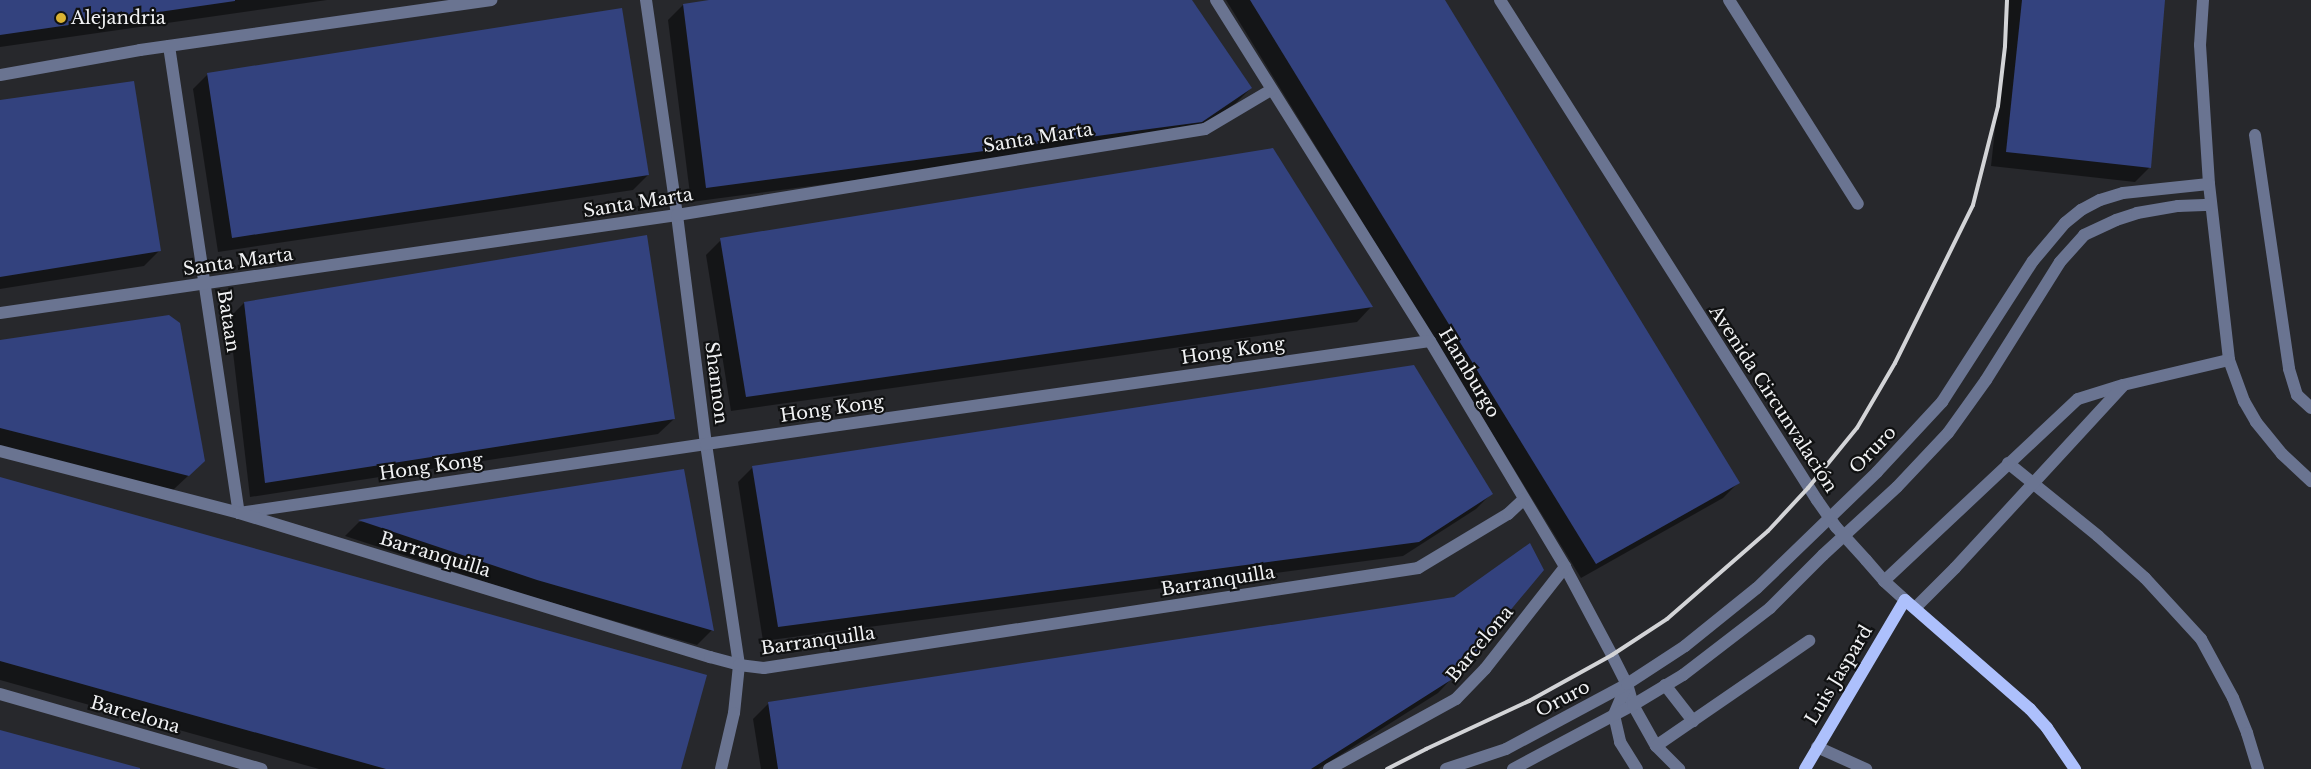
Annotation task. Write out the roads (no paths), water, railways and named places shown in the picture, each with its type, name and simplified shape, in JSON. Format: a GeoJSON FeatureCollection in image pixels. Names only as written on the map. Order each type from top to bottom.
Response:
{"type":"FeatureCollection","features":[{"type":"Feature","properties":{"kind":"main road","name":"Avenida Circunvalación"},"geometry":{"type":"LineString","coordinates":[[1905,600],[2030,710],[2047,728],[2075,769]]}},
{"type":"Feature","properties":{"kind":"main road","name":"Luis Jaspard"},"geometry":{"type":"LineString","coordinates":[[1805,769],[1905,600]]}},
{"type":"Feature","properties":{"kind":"street"},"geometry":{"type":"LineString","coordinates":[[0,75],[168,46],[491,0]]}},
{"type":"Feature","properties":{"kind":"street","name":"Shannon"},"geometry":{"type":"LineString","coordinates":[[646,0],[677,215],[706,444],[739,665],[734,712],[721,769]]}},
{"type":"Feature","properties":{"kind":"street","name":"Hamburgo"},"geometry":{"type":"LineString","coordinates":[[1216,0],[1430,341],[1565,568],[1626,684],[1633,705],[1656,746],[1679,769]]}},
{"type":"Feature","properties":{"kind":"street","name":"Avenida Circunvalación"},"geometry":{"type":"LineString","coordinates":[[1500,0],[1817,500],[1836,527],[1884,581],[1905,600]]}},
{"type":"Feature","properties":{"kind":"street"},"geometry":{"type":"LineString","coordinates":[[1729,0],[1858,204]]}},
{"type":"Feature","properties":{"kind":"street"},"geometry":{"type":"LineString","coordinates":[[2203,0],[2200,44],[2209,184],[2229,360],[2244,400],[2256,422],[2282,454],[2311,481]]}},
{"type":"Feature","properties":{"kind":"street","name":"Bataan"},"geometry":{"type":"LineString","coordinates":[[168,46],[240,513]]}},
{"type":"Feature","properties":{"kind":"street","name":"Santa Marta"},"geometry":{"type":"LineString","coordinates":[[0,314],[677,215],[1205,129],[1271,90]]}},
{"type":"Feature","properties":{"kind":"street"},"geometry":{"type":"LineString","coordinates":[[2255,135],[2289,370],[2297,395],[2311,408]]}},
{"type":"Feature","properties":{"kind":"street","name":"Oruro"},"geometry":{"type":"LineString","coordinates":[[1446,769],[1506,749],[1626,684],[1686,646],[1758,588],[1916,432],[1942,402],[2033,261],[2065,223],[2100,200],[2123,193],[2209,184]]}},
{"type":"Feature","properties":{"kind":"street"},"geometry":{"type":"LineString","coordinates":[[1516,768],[1633,705],[1665,685],[1716,651],[1770,608],[1926,457],[1948,433],[1986,380],[2060,262],[2084,236],[2116,220],[2138,213],[2178,206],[2212,205]]}},
{"type":"Feature","properties":{"kind":"street","name":"Hong Kong"},"geometry":{"type":"LineString","coordinates":[[240,513],[706,444],[1430,341]]}},
{"type":"Feature","properties":{"kind":"street"},"geometry":{"type":"LineString","coordinates":[[1884,581],[2078,399],[2123,385],[2229,360]]}},
{"type":"Feature","properties":{"kind":"street"},"geometry":{"type":"LineString","coordinates":[[1915,608],[2123,385]]}},
{"type":"Feature","properties":{"kind":"street"},"geometry":{"type":"LineString","coordinates":[[2297,395],[2311,394]]}},
{"type":"Feature","properties":{"kind":"street","name":"Barranquilla"},"geometry":{"type":"LineString","coordinates":[[0,451],[240,513],[739,665],[764,668],[1418,568],[1508,514],[1524,499]]}},
{"type":"Feature","properties":{"kind":"street"},"geometry":{"type":"LineString","coordinates":[[2008,463],[2145,578],[2201,639],[2233,698],[2247,733],[2258,769]]}},
{"type":"Feature","properties":{"kind":"street","name":"Barcelona"},"geometry":{"type":"LineString","coordinates":[[1329,769],[1456,699],[1484,669],[1565,568]]}},
{"type":"Feature","properties":{"kind":"street"},"geometry":{"type":"LineString","coordinates":[[1656,746],[1809,641]]}},
{"type":"Feature","properties":{"kind":"street"},"geometry":{"type":"LineString","coordinates":[[1626,684],[1614,715],[1620,742],[1637,769]]}},
{"type":"Feature","properties":{"kind":"street"},"geometry":{"type":"LineString","coordinates":[[1665,685],[1693,721]]}},
{"type":"Feature","properties":{"kind":"street","name":"Barcelona"},"geometry":{"type":"LineString","coordinates":[[0,694],[261,769]]}},
{"type":"Feature","properties":{"kind":"street"},"geometry":{"type":"LineString","coordinates":[[1817,747],[1866,769]]}},
{"type":"Feature","properties":{"kind":"railway"},"geometry":{"type":"LineString","coordinates":[[1387,769],[1529,701],[1612,655],[1667,619],[1768,531],[1808,488],[1857,428],[1895,363],[1973,205],[1998,106],[2005,46],[2007,0]]}},
{"type":"Feature","properties":{"kind":"place","name":"Alejandria"},"geometry":{"type":"Point","coordinates":[61,18]}}]}
